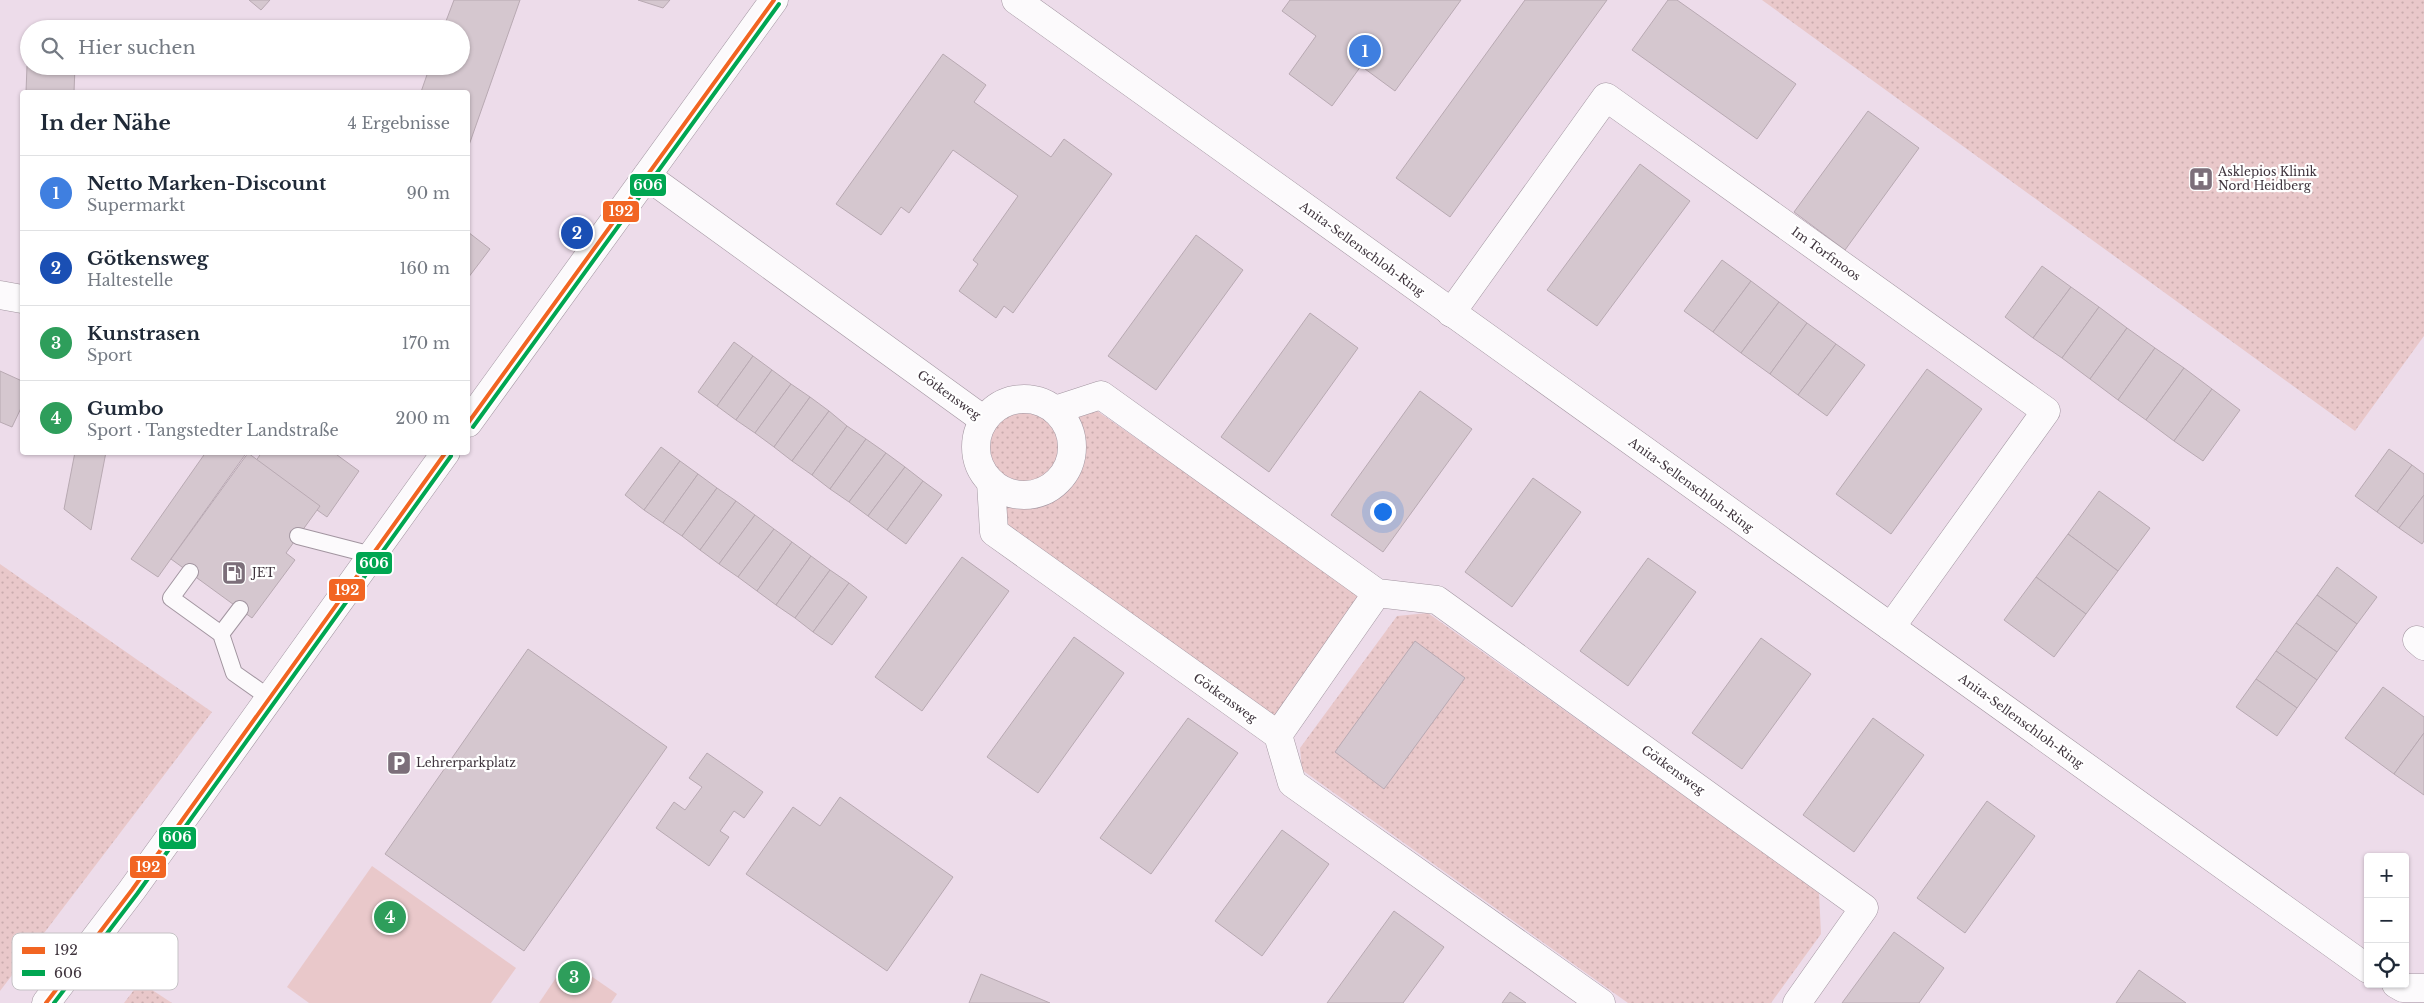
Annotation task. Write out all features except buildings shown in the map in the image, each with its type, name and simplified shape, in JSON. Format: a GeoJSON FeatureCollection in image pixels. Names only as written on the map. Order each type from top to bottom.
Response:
{"type":"FeatureCollection","features":[{"type":"Feature","properties":{"kind":"street"},"geometry":{"type":"LineString","coordinates":[[470,420],[774,0]]}},
{"type":"Feature","properties":{"kind":"street","name":"Anita-Sellenschloh-Ring"},"geometry":{"type":"LineString","coordinates":[[1016,0],[2364,966]]}},
{"type":"Feature","properties":{"kind":"street","name":"Im Torfmoos"},"geometry":{"type":"LineString","coordinates":[[1451,313],[1606,97],[2046,411],[1891,627]]}},
{"type":"Feature","properties":{"kind":"street","name":"Götkensweg"},"geometry":{"type":"LineString","coordinates":[[647,176],[984,420]]}},
{"type":"Feature","properties":{"kind":"street"},"geometry":{"type":"LineString","coordinates":[[0,295],[20,299]]}},
{"type":"Feature","properties":{"kind":"street","name":"Götkensweg"},"geometry":{"type":"LineString","coordinates":[[1056,410],[1101,395],[1377,593],[1437,600],[1864,908],[1796,1003]]}},
{"type":"Feature","properties":{"kind":"street"},"geometry":{"type":"LineString","coordinates":[[1026,398],[1042,402],[1056,410],[1066,422],[1072,436],[1071,459],[1060,480],[1048,489],[1034,495],[1018,495],[1003,491],[991,482],[982,472],[976,452],[978,432],[984,420],[995,408],[1010,401],[1026,398]]}},
{"type":"Feature","properties":{"kind":"street"},"geometry":{"type":"LineString","coordinates":[[99,933],[271,699],[444,455]]}},
{"type":"Feature","properties":{"kind":"street","name":"Götkensweg"},"geometry":{"type":"LineString","coordinates":[[991,482],[994,532],[1278,735]]}},
{"type":"Feature","properties":{"kind":"street"},"geometry":{"type":"LineString","coordinates":[[1377,593],[1278,735],[1292,783],[1601,1003]]}},
{"type":"Feature","properties":{"kind":"street"},"geometry":{"type":"LineString","coordinates":[[2409,988],[2424,988]]}},
{"type":"Feature","properties":{"kind":"street"},"geometry":{"type":"LineString","coordinates":[[46,1003],[56,990]]}},
{"type":"Feature","properties":{"kind":"lane"},"geometry":{"type":"LineString","coordinates":[[298,536],[372,555]]}},
{"type":"Feature","properties":{"kind":"lane"},"geometry":{"type":"LineString","coordinates":[[190,572],[171,598],[221,634],[234,673],[271,699]]}},
{"type":"Feature","properties":{"kind":"lane"},"geometry":{"type":"LineString","coordinates":[[221,634],[240,609]]}},
{"type":"Feature","properties":{"kind":"shaded area","name":"Asklepios Klinik Nord Heidberg"},"geometry":{"type":"Polygon","coordinates":[[[1762,0],[2424,0],[2424,336],[2355,431],[1762,0]]]}},
{"type":"Feature","properties":{"kind":"shaded area"},"geometry":{"type":"Polygon","coordinates":[[[1017,405],[1033,405],[1049,412],[1060,423],[1067,439],[1064,463],[1055,477],[1049,482],[1033,489],[1017,489],[1001,482],[990,471],[983,455],[983,439],[990,423],[1001,412],[1017,405]]]}},
{"type":"Feature","properties":{"kind":"shaded area"},"geometry":{"type":"Polygon","coordinates":[[[1093,408],[1364,598],[1278,719],[1007,525],[1000,496],[1034,499],[1048,494],[1064,482],[1070,474],[1077,455],[1074,432],[1065,410],[1093,408]]]}},
{"type":"Feature","properties":{"kind":"shaded area"},"geometry":{"type":"Polygon","coordinates":[[[0,564],[212,712],[44,933],[12,933],[12,975],[0,991],[0,564]]]}},
{"type":"Feature","properties":{"kind":"shaded area"},"geometry":{"type":"Polygon","coordinates":[[[1428,613],[1819,892],[1821,934],[1771,1003],[1628,1003],[1302,770],[1300,748],[1397,616],[1428,613]]]}},
{"type":"Feature","properties":{"kind":"shaded area"},"geometry":{"type":"Polygon","coordinates":[[[372,866],[516,968],[491,1003],[309,1003],[287,987],[372,866]]]}},
{"type":"Feature","properties":{"kind":"shaded area"},"geometry":{"type":"Polygon","coordinates":[[[568,960],[617,994],[611,1003],[539,1003],[568,960]]]}},
{"type":"Feature","properties":{"kind":"shaded area"},"geometry":{"type":"Polygon","coordinates":[[[134,990],[152,990],[172,1003],[124,1003],[134,990]]]}},
{"type":"Feature","properties":{"kind":"transit line","name":"192"},"geometry":{"type":"LineString","coordinates":[[470,420],[774,0]]}},
{"type":"Feature","properties":{"kind":"transit line","name":"606"},"geometry":{"type":"LineString","coordinates":[[473,427],[779,4]]}},
{"type":"Feature","properties":{"kind":"transit line","name":"192"},"geometry":{"type":"LineString","coordinates":[[99,933],[444,455]]}},
{"type":"Feature","properties":{"kind":"transit line","name":"606"},"geometry":{"type":"LineString","coordinates":[[107,933],[451,456]]}},
{"type":"Feature","properties":{"kind":"transit line","name":"192"},"geometry":{"type":"LineString","coordinates":[[46,1003],[56,990]]}},
{"type":"Feature","properties":{"kind":"transit line","name":"606"},"geometry":{"type":"LineString","coordinates":[[54,1003],[64,990]]}},
{"type":"Feature","properties":{"kind":"place","name":"Netto Marken-Discount"},"geometry":{"type":"Point","coordinates":[1365,51]}},
{"type":"Feature","properties":{"kind":"place","name":"Asklepios Klinik Nord Heidberg"},"geometry":{"type":"Point","coordinates":[2201,179]}},
{"type":"Feature","properties":{"kind":"place","name":"Götkensweg"},"geometry":{"type":"Point","coordinates":[577,233]}},
{"type":"Feature","properties":{"kind":"place","name":"JET"},"geometry":{"type":"Point","coordinates":[234,573]}},
{"type":"Feature","properties":{"kind":"place","name":"Lehrerparkplatz"},"geometry":{"type":"Point","coordinates":[399,763]}},
{"type":"Feature","properties":{"kind":"place","name":"Gumbo"},"geometry":{"type":"Point","coordinates":[390,917]}},
{"type":"Feature","properties":{"kind":"place","name":"Kunstrasen"},"geometry":{"type":"Point","coordinates":[574,977]}}]}
